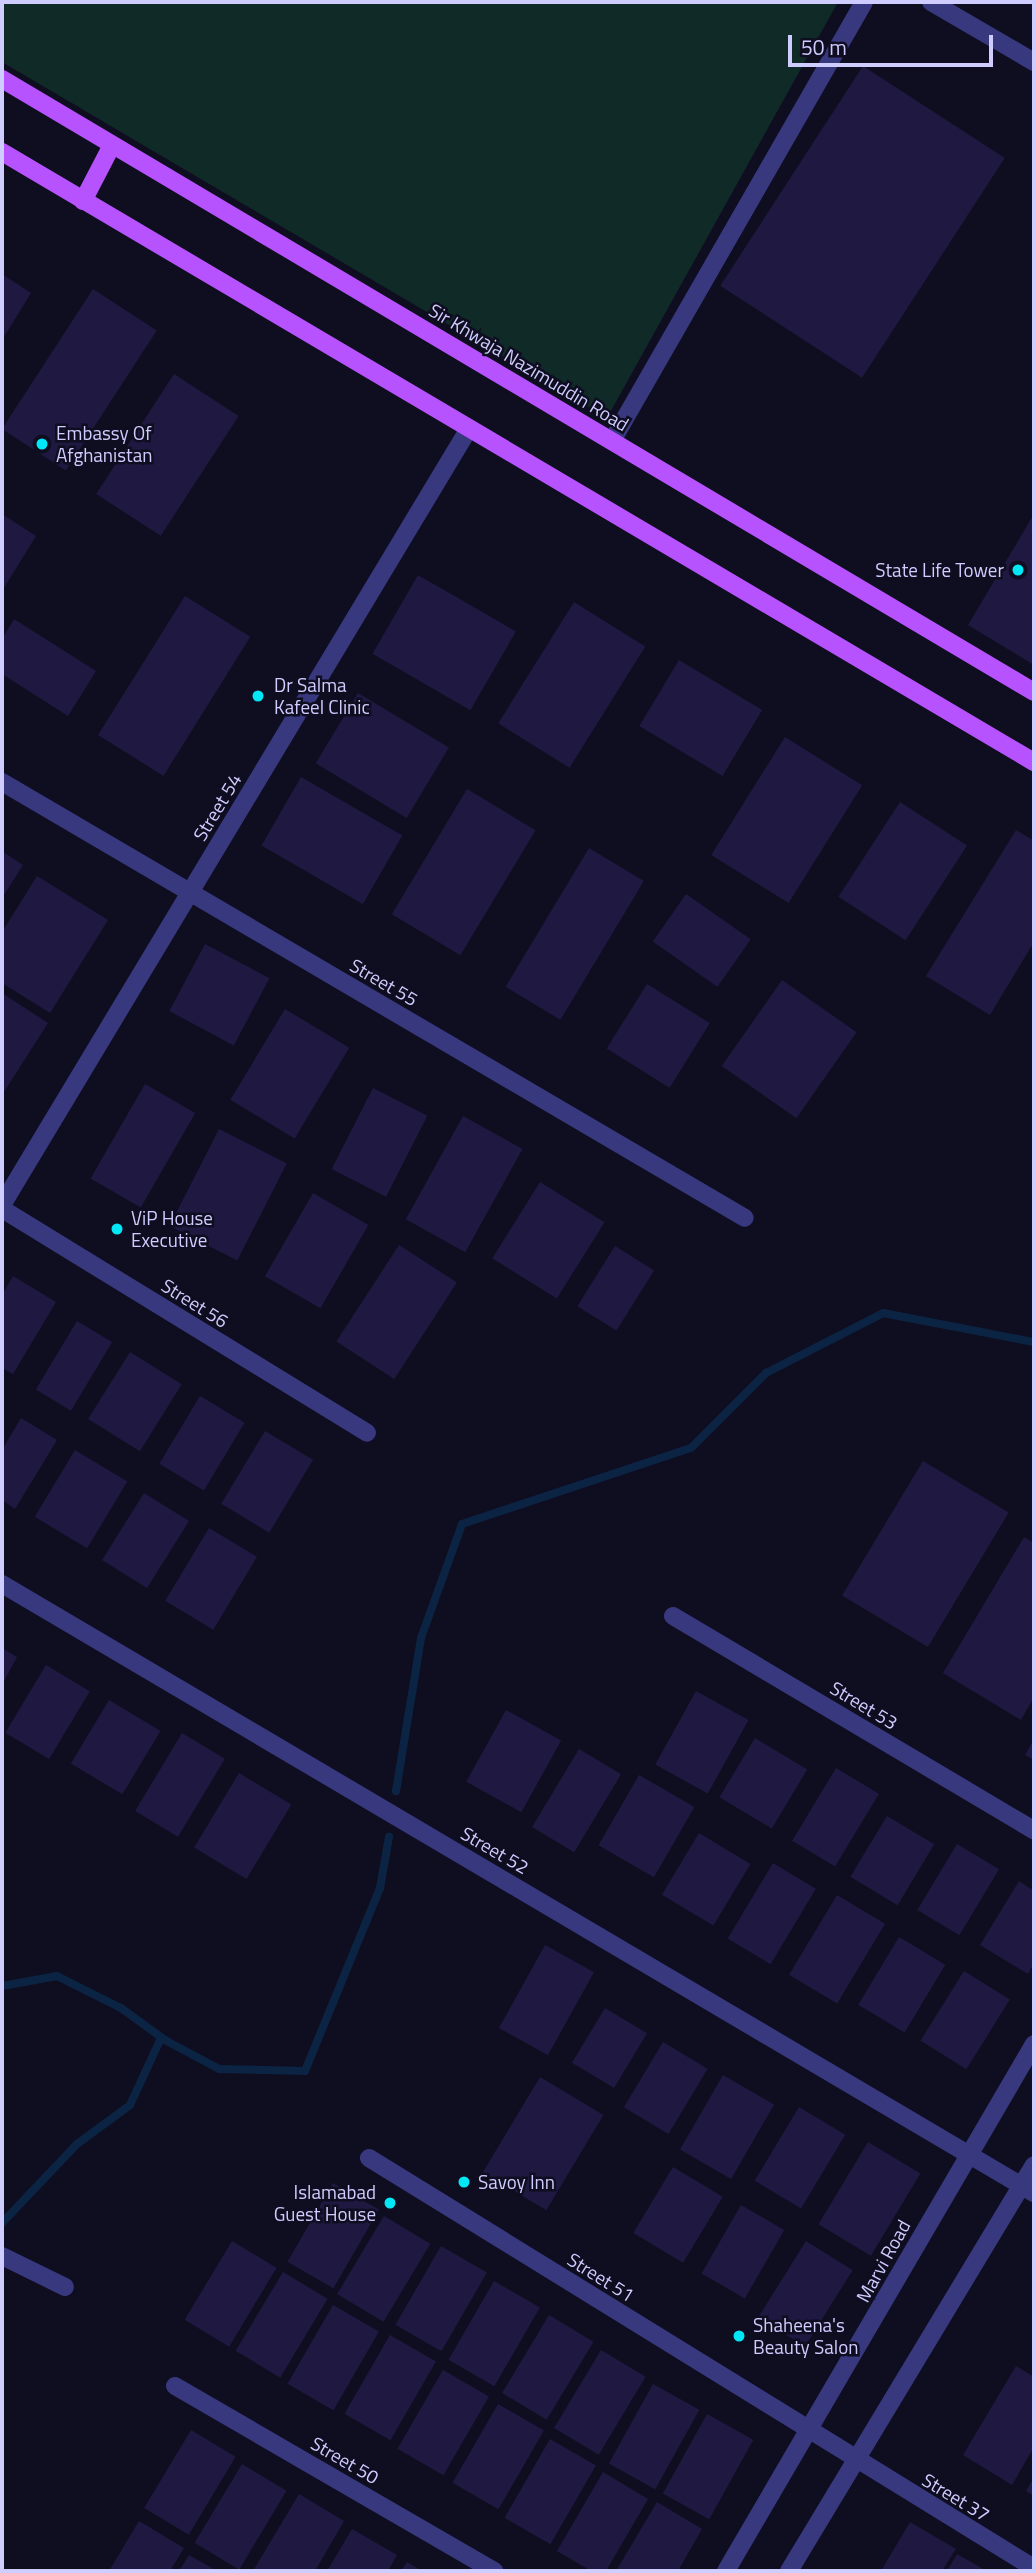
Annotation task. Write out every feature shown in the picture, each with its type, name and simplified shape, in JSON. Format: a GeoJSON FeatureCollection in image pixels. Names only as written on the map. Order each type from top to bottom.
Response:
{"type":"FeatureCollection","features":[{"type":"Feature","properties":{"kind":"main road","name":"Sir Khwaja Nazimuddin Road"},"geometry":{"type":"LineString","coordinates":[[2,79],[1034,692]]}},
{"type":"Feature","properties":{"kind":"main road"},"geometry":{"type":"LineString","coordinates":[[83,201],[112,145]]}},
{"type":"Feature","properties":{"kind":"main road"},"geometry":{"type":"LineString","coordinates":[[2,152],[468,430],[1034,762]]}},
{"type":"Feature","properties":{"kind":"street"},"geometry":{"type":"LineString","coordinates":[[612,441],[864,2]]}},
{"type":"Feature","properties":{"kind":"street"},"geometry":{"type":"LineString","coordinates":[[931,2],[1034,62]]}},
{"type":"Feature","properties":{"kind":"street","name":"Street 54"},"geometry":{"type":"LineString","coordinates":[[2,1207],[468,430]]}},
{"type":"Feature","properties":{"kind":"street","name":"Street 55"},"geometry":{"type":"LineString","coordinates":[[2,782],[745,1218]]}},
{"type":"Feature","properties":{"kind":"street","name":"Street 56"},"geometry":{"type":"LineString","coordinates":[[2,1207],[367,1433]]}},
{"type":"Feature","properties":{"kind":"street","name":"Street 52"},"geometry":{"type":"LineString","coordinates":[[2,1584],[1028,2189]]}},
{"type":"Feature","properties":{"kind":"street","name":"Street 53"},"geometry":{"type":"LineString","coordinates":[[673,1616],[1034,1830]]}},
{"type":"Feature","properties":{"kind":"street","name":"Marvi Road"},"geometry":{"type":"LineString","coordinates":[[726,2571],[811,2432],[968,2153],[1034,2044]]}},
{"type":"Feature","properties":{"kind":"street","name":"Street 51"},"geometry":{"type":"LineString","coordinates":[[369,2158],[856,2461]]}},
{"type":"Feature","properties":{"kind":"street"},"geometry":{"type":"LineString","coordinates":[[789,2571],[1028,2189],[1034,2165]]}},
{"type":"Feature","properties":{"kind":"street"},"geometry":{"type":"LineString","coordinates":[[2,2256],[65,2287]]}},
{"type":"Feature","properties":{"kind":"street","name":"Street 50"},"geometry":{"type":"LineString","coordinates":[[175,2386],[494,2571]]}},
{"type":"Feature","properties":{"kind":"street","name":"Street 37"},"geometry":{"type":"LineString","coordinates":[[856,2461],[1034,2568]]}},
{"type":"Feature","properties":{"kind":"green space"},"geometry":{"type":"Polygon","coordinates":[[[2,2],[838,2],[607,418],[2,62],[2,2]]]}},
{"type":"Feature","properties":{"kind":"building"},"geometry":{"type":"Polygon","coordinates":[[[863,66],[1005,158],[862,378],[720,286],[863,66]]]}},
{"type":"Feature","properties":{"kind":"building"},"geometry":{"type":"Polygon","coordinates":[[[2,274],[31,293],[2,340],[2,274]]]}},
{"type":"Feature","properties":{"kind":"building"},"geometry":{"type":"Polygon","coordinates":[[[93,289],[157,330],[66,470],[2,429],[93,289]]]}},
{"type":"Feature","properties":{"kind":"building"},"geometry":{"type":"Polygon","coordinates":[[[174,374],[239,416],[161,536],[96,494],[174,374]]]}},
{"type":"Feature","properties":{"kind":"building"},"geometry":{"type":"Polygon","coordinates":[[[2,514],[36,536],[2,591],[2,514]]]}},
{"type":"Feature","properties":{"kind":"building","name":"State Life Tower"},"geometry":{"type":"Polygon","coordinates":[[[1034,514],[1034,665],[968,625],[1034,514]]]}},
{"type":"Feature","properties":{"kind":"building"},"geometry":{"type":"Polygon","coordinates":[[[418,575],[516,631],[470,710],[372,654],[418,575]]]}},
{"type":"Feature","properties":{"kind":"building"},"geometry":{"type":"Polygon","coordinates":[[[185,596],[250,637],[163,776],[98,735],[185,596]]]}},
{"type":"Feature","properties":{"kind":"building"},"geometry":{"type":"Polygon","coordinates":[[[574,602],[645,647],[569,768],[498,723],[574,602]]]}},
{"type":"Feature","properties":{"kind":"building"},"geometry":{"type":"Polygon","coordinates":[[[14,619],[96,671],[68,716],[2,674],[2,639],[14,619]]]}},
{"type":"Feature","properties":{"kind":"building"},"geometry":{"type":"Polygon","coordinates":[[[679,660],[762,710],[722,776],[639,726],[679,660]]]}},
{"type":"Feature","properties":{"kind":"building"},"geometry":{"type":"Polygon","coordinates":[[[358,693],[449,748],[407,818],[316,763],[358,693]]]}},
{"type":"Feature","properties":{"kind":"building"},"geometry":{"type":"Polygon","coordinates":[[[785,737],[862,785],[789,903],[711,855],[785,737]]]}},
{"type":"Feature","properties":{"kind":"building"},"geometry":{"type":"Polygon","coordinates":[[[301,777],[402,836],[363,904],[262,845],[301,777]]]}},
{"type":"Feature","properties":{"kind":"building"},"geometry":{"type":"Polygon","coordinates":[[[467,789],[536,830],[460,955],[392,914],[467,789]]]}},
{"type":"Feature","properties":{"kind":"building"},"geometry":{"type":"Polygon","coordinates":[[[900,802],[967,846],[906,940],[838,897],[900,802]]]}},
{"type":"Feature","properties":{"kind":"building"},"geometry":{"type":"Polygon","coordinates":[[[1016,830],[1034,841],[1034,942],[990,1015],[926,976],[1016,830]]]}},
{"type":"Feature","properties":{"kind":"building"},"geometry":{"type":"Polygon","coordinates":[[[589,848],[644,881],[560,1020],[506,987],[589,848]]]}},
{"type":"Feature","properties":{"kind":"building"},"geometry":{"type":"Polygon","coordinates":[[[2,851],[23,865],[2,898],[2,851]]]}},
{"type":"Feature","properties":{"kind":"building"},"geometry":{"type":"Polygon","coordinates":[[[37,876],[108,920],[50,1013],[2,983],[2,932],[37,876]]]}},
{"type":"Feature","properties":{"kind":"building"},"geometry":{"type":"Polygon","coordinates":[[[686,894],[751,939],[717,987],[653,942],[686,894]]]}},
{"type":"Feature","properties":{"kind":"building"},"geometry":{"type":"Polygon","coordinates":[[[205,944],[269,978],[234,1045],[169,1011],[205,944]]]}},
{"type":"Feature","properties":{"kind":"building"},"geometry":{"type":"Polygon","coordinates":[[[782,980],[857,1032],[796,1118],[722,1066],[782,980]]]}},
{"type":"Feature","properties":{"kind":"building"},"geometry":{"type":"Polygon","coordinates":[[[647,984],[710,1023],[669,1088],[607,1048],[647,984]]]}},
{"type":"Feature","properties":{"kind":"building"},"geometry":{"type":"Polygon","coordinates":[[[2,993],[48,1023],[2,1095],[2,993]]]}},
{"type":"Feature","properties":{"kind":"building"},"geometry":{"type":"Polygon","coordinates":[[[285,1009],[349,1048],[295,1138],[230,1100],[285,1009]]]}},
{"type":"Feature","properties":{"kind":"building"},"geometry":{"type":"Polygon","coordinates":[[[145,1084],[195,1113],[141,1207],[90,1178],[145,1084]]]}},
{"type":"Feature","properties":{"kind":"building"},"geometry":{"type":"Polygon","coordinates":[[[373,1088],[427,1116],[386,1197],[332,1169],[373,1088]]]}},
{"type":"Feature","properties":{"kind":"building"},"geometry":{"type":"Polygon","coordinates":[[[463,1116],[522,1149],[465,1252],[406,1219],[463,1116]]]}},
{"type":"Feature","properties":{"kind":"building"},"geometry":{"type":"Polygon","coordinates":[[[219,1129],[287,1164],[237,1261],[170,1226],[219,1129]]]}},
{"type":"Feature","properties":{"kind":"building"},"geometry":{"type":"Polygon","coordinates":[[[540,1182],[604,1222],[557,1299],[492,1258],[540,1182]]]}},
{"type":"Feature","properties":{"kind":"building"},"geometry":{"type":"Polygon","coordinates":[[[313,1193],[368,1225],[320,1308],[265,1276],[313,1193]]]}},
{"type":"Feature","properties":{"kind":"building"},"geometry":{"type":"Polygon","coordinates":[[[399,1245],[457,1283],[394,1379],[336,1341],[399,1245]]]}},
{"type":"Feature","properties":{"kind":"building"},"geometry":{"type":"Polygon","coordinates":[[[615,1246],[654,1270],[616,1331],[577,1306],[615,1246]]]}},
{"type":"Feature","properties":{"kind":"building"},"geometry":{"type":"Polygon","coordinates":[[[13,1276],[56,1302],[13,1374],[2,1368],[2,1295],[13,1276]]]}},
{"type":"Feature","properties":{"kind":"building"},"geometry":{"type":"Polygon","coordinates":[[[77,1321],[112,1342],[71,1411],[36,1390],[77,1321]]]}},
{"type":"Feature","properties":{"kind":"building"},"geometry":{"type":"Polygon","coordinates":[[[130,1352],[182,1384],[140,1451],[88,1419],[130,1352]]]}},
{"type":"Feature","properties":{"kind":"building"},"geometry":{"type":"Polygon","coordinates":[[[200,1396],[245,1423],[204,1490],[159,1464],[200,1396]]]}},
{"type":"Feature","properties":{"kind":"building"},"geometry":{"type":"Polygon","coordinates":[[[21,1418],[57,1440],[15,1509],[2,1500],[2,1450],[21,1418]]]}},
{"type":"Feature","properties":{"kind":"building"},"geometry":{"type":"Polygon","coordinates":[[[265,1431],[313,1460],[269,1533],[221,1504],[265,1431]]]}},
{"type":"Feature","properties":{"kind":"building"},"geometry":{"type":"Polygon","coordinates":[[[75,1450],[127,1481],[87,1548],[35,1517],[75,1450]]]}},
{"type":"Feature","properties":{"kind":"building"},"geometry":{"type":"Polygon","coordinates":[[[923,1461],[1009,1513],[928,1647],[842,1596],[923,1461]]]}},
{"type":"Feature","properties":{"kind":"building"},"geometry":{"type":"Polygon","coordinates":[[[144,1493],[189,1521],[147,1588],[102,1560],[144,1493]]]}},
{"type":"Feature","properties":{"kind":"building"},"geometry":{"type":"Polygon","coordinates":[[[209,1528],[257,1557],[213,1630],[165,1601],[209,1528]]]}},
{"type":"Feature","properties":{"kind":"building"},"geometry":{"type":"Polygon","coordinates":[[[1024,1537],[1034,1543],[1034,1697],[1021,1720],[943,1673],[1024,1537]]]}},
{"type":"Feature","properties":{"kind":"building"},"geometry":{"type":"Polygon","coordinates":[[[2,1648],[17,1657],[2,1685],[2,1648]]]}},
{"type":"Feature","properties":{"kind":"building"},"geometry":{"type":"Polygon","coordinates":[[[46,1665],[90,1691],[49,1759],[5,1733],[46,1665]]]}},
{"type":"Feature","properties":{"kind":"building"},"geometry":{"type":"Polygon","coordinates":[[[696,1691],[748,1720],[708,1794],[655,1764],[696,1691]]]}},
{"type":"Feature","properties":{"kind":"building"},"geometry":{"type":"Polygon","coordinates":[[[109,1700],[160,1731],[122,1794],[71,1763],[109,1700]]]}},
{"type":"Feature","properties":{"kind":"building"},"geometry":{"type":"Polygon","coordinates":[[[506,1710],[561,1741],[521,1812],[466,1782],[506,1710]]]}},
{"type":"Feature","properties":{"kind":"building"},"geometry":{"type":"Polygon","coordinates":[[[182,1733],[225,1759],[178,1837],[135,1811],[182,1733]]]}},
{"type":"Feature","properties":{"kind":"building"},"geometry":{"type":"Polygon","coordinates":[[[755,1738],[807,1769],[772,1829],[719,1797],[755,1738]]]}},
{"type":"Feature","properties":{"kind":"building"},"geometry":{"type":"Polygon","coordinates":[[[1034,1739],[1034,1760],[1025,1755],[1034,1739]]]}},
{"type":"Feature","properties":{"kind":"building"},"geometry":{"type":"Polygon","coordinates":[[[579,1749],[621,1774],[574,1852],[532,1827],[579,1749]]]}},
{"type":"Feature","properties":{"kind":"building"},"geometry":{"type":"Polygon","coordinates":[[[836,1768],[879,1794],[835,1867],[792,1841],[836,1768]]]}},
{"type":"Feature","properties":{"kind":"building"},"geometry":{"type":"Polygon","coordinates":[[[239,1773],[291,1804],[246,1879],[194,1848],[239,1773]]]}},
{"type":"Feature","properties":{"kind":"building"},"geometry":{"type":"Polygon","coordinates":[[[639,1775],[694,1807],[654,1877],[598,1845],[639,1775]]]}},
{"type":"Feature","properties":{"kind":"building"},"geometry":{"type":"Polygon","coordinates":[[[887,1816],[934,1844],[898,1905],[850,1877],[887,1816]]]}},
{"type":"Feature","properties":{"kind":"building"},"geometry":{"type":"Polygon","coordinates":[[[699,1833],[750,1864],[713,1926],[662,1895],[699,1833]]]}},
{"type":"Feature","properties":{"kind":"building"},"geometry":{"type":"Polygon","coordinates":[[[957,1844],[999,1869],[959,1935],[917,1910],[957,1844]]]}},
{"type":"Feature","properties":{"kind":"building"},"geometry":{"type":"Polygon","coordinates":[[[773,1863],[816,1889],[771,1964],[728,1938],[773,1863]]]}},
{"type":"Feature","properties":{"kind":"building"},"geometry":{"type":"Polygon","coordinates":[[[1019,1881],[1034,1891],[1034,1963],[1028,1974],[980,1945],[1019,1881]]]}},
{"type":"Feature","properties":{"kind":"building"},"geometry":{"type":"Polygon","coordinates":[[[837,1895],[885,1924],[837,2004],[789,1975],[837,1895]]]}},
{"type":"Feature","properties":{"kind":"building"},"geometry":{"type":"Polygon","coordinates":[[[899,1937],[945,1965],[905,2033],[858,2005],[899,1937]]]}},
{"type":"Feature","properties":{"kind":"building"},"geometry":{"type":"Polygon","coordinates":[[[545,1945],[594,1972],[548,2055],[499,2028],[545,1945]]]}},
{"type":"Feature","properties":{"kind":"building"},"geometry":{"type":"Polygon","coordinates":[[[964,1971],[1010,2000],[966,2069],[921,2041],[964,1971]]]}},
{"type":"Feature","properties":{"kind":"building"},"geometry":{"type":"Polygon","coordinates":[[[605,2008],[647,2033],[614,2088],[572,2063],[605,2008]]]}},
{"type":"Feature","properties":{"kind":"building"},"geometry":{"type":"Polygon","coordinates":[[[663,2042],[708,2069],[668,2134],[624,2107],[663,2042]]]}},
{"type":"Feature","properties":{"kind":"building"},"geometry":{"type":"Polygon","coordinates":[[[723,2075],[774,2104],[731,2179],[680,2149],[723,2075]]]}},
{"type":"Feature","properties":{"kind":"building"},"geometry":{"type":"Polygon","coordinates":[[[540,2077],[603,2115],[546,2210],[483,2172],[540,2077]]]}},
{"type":"Feature","properties":{"kind":"building"},"geometry":{"type":"Polygon","coordinates":[[[799,2107],[845,2135],[801,2209],[755,2181],[799,2107]]]}},
{"type":"Feature","properties":{"kind":"building"},"geometry":{"type":"Polygon","coordinates":[[[868,2142],[920,2173],[871,2256],[819,2224],[868,2142]]]}},
{"type":"Feature","properties":{"kind":"building"},"geometry":{"type":"Polygon","coordinates":[[[673,2167],[723,2197],[683,2263],[633,2233],[673,2167]]]}},
{"type":"Feature","properties":{"kind":"building"},"geometry":{"type":"Polygon","coordinates":[[[333,2183],[379,2210],[333,2288],[288,2262],[333,2183]]]}},
{"type":"Feature","properties":{"kind":"building"},"geometry":{"type":"Polygon","coordinates":[[[741,2205],[784,2230],[745,2298],[702,2273],[741,2205]]]}},
{"type":"Feature","properties":{"kind":"building"},"geometry":{"type":"Polygon","coordinates":[[[384,2216],[430,2244],[383,2322],[337,2294],[384,2216]]]}},
{"type":"Feature","properties":{"kind":"building"},"geometry":{"type":"Polygon","coordinates":[[[232,2241],[277,2268],[229,2347],[185,2320],[232,2241]]]}},
{"type":"Feature","properties":{"kind":"building"},"geometry":{"type":"Polygon","coordinates":[[[806,2241],[853,2270],[805,2346],[758,2317],[806,2241]]]}},
{"type":"Feature","properties":{"kind":"building"},"geometry":{"type":"Polygon","coordinates":[[[441,2246],[487,2272],[441,2351],[396,2325],[441,2246]]]}},
{"type":"Feature","properties":{"kind":"building"},"geometry":{"type":"Polygon","coordinates":[[[283,2272],[328,2299],[280,2378],[236,2351],[283,2272]]]}},
{"type":"Feature","properties":{"kind":"building"},"geometry":{"type":"Polygon","coordinates":[[[494,2281],[540,2308],[494,2386],[448,2360],[494,2281]]]}},
{"type":"Feature","properties":{"kind":"building"},"geometry":{"type":"Polygon","coordinates":[[[333,2305],[379,2332],[333,2410],[288,2384],[333,2305]]]}},
{"type":"Feature","properties":{"kind":"building"},"geometry":{"type":"Polygon","coordinates":[[[549,2315],[594,2342],[547,2420],[502,2393],[549,2315]]]}},
{"type":"Feature","properties":{"kind":"building"},"geometry":{"type":"Polygon","coordinates":[[[390,2335],[436,2362],[390,2440],[345,2414],[390,2335]]]}},
{"type":"Feature","properties":{"kind":"building"},"geometry":{"type":"Polygon","coordinates":[[[601,2350],[646,2377],[599,2455],[554,2428],[601,2350]]]}},
{"type":"Feature","properties":{"kind":"building"},"geometry":{"type":"Polygon","coordinates":[[[1016,2366],[1034,2377],[1034,2447],[1012,2485],[963,2455],[1016,2366]]]}},
{"type":"Feature","properties":{"kind":"building"},"geometry":{"type":"Polygon","coordinates":[[[443,2370],[489,2396],[443,2475],[398,2449],[443,2370]]]}},
{"type":"Feature","properties":{"kind":"building"},"geometry":{"type":"Polygon","coordinates":[[[653,2384],[699,2410],[655,2489],[609,2464],[653,2384]]]}},
{"type":"Feature","properties":{"kind":"building"},"geometry":{"type":"Polygon","coordinates":[[[498,2404],[544,2430],[498,2509],[452,2483],[498,2404]]]}},
{"type":"Feature","properties":{"kind":"building"},"geometry":{"type":"Polygon","coordinates":[[[707,2414],[753,2440],[709,2519],[663,2494],[707,2414]]]}},
{"type":"Feature","properties":{"kind":"building"},"geometry":{"type":"Polygon","coordinates":[[[191,2430],[236,2457],[189,2535],[144,2508],[191,2430]]]}},
{"type":"Feature","properties":{"kind":"building"},"geometry":{"type":"Polygon","coordinates":[[[550,2439],[596,2466],[550,2544],[504,2518],[550,2439]]]}},
{"type":"Feature","properties":{"kind":"building"},"geometry":{"type":"Polygon","coordinates":[[[242,2464],[287,2491],[239,2570],[195,2543],[242,2464]]]}},
{"type":"Feature","properties":{"kind":"building"},"geometry":{"type":"Polygon","coordinates":[[[603,2472],[648,2499],[606,2571],[591,2571],[557,2551],[603,2472]]]}},
{"type":"Feature","properties":{"kind":"building"},"geometry":{"type":"Polygon","coordinates":[[[1034,2477],[1034,2496],[1026,2491],[1034,2477]]]}},
{"type":"Feature","properties":{"kind":"building"},"geometry":{"type":"Polygon","coordinates":[[[299,2494],[344,2521],[315,2571],[253,2571],[299,2494]]]}},
{"type":"Feature","properties":{"kind":"building"},"geometry":{"type":"Polygon","coordinates":[[[657,2502],[702,2529],[678,2571],[616,2571],[657,2502]]]}},
{"type":"Feature","properties":{"kind":"building"},"geometry":{"type":"Polygon","coordinates":[[[139,2521],[184,2548],[170,2571],[109,2571],[139,2521]]]}},
{"type":"Feature","properties":{"kind":"building"},"geometry":{"type":"Polygon","coordinates":[[[910,2522],[956,2549],[942,2571],[881,2571],[910,2522]]]}},
{"type":"Feature","properties":{"kind":"building"},"geometry":{"type":"Polygon","coordinates":[[[352,2529],[397,2555],[388,2571],[327,2571],[352,2529]]]}},
{"type":"Feature","properties":{"kind":"building"},"geometry":{"type":"Polygon","coordinates":[[[957,2554],[973,2563],[986,2571],[947,2571],[957,2554]]]}},
{"type":"Feature","properties":{"kind":"building"},"geometry":{"type":"Polygon","coordinates":[[[189,2555],[205,2564],[217,2571],[179,2571],[189,2555]]]}},
{"type":"Feature","properties":{"kind":"building"},"geometry":{"type":"Polygon","coordinates":[[[407,2562],[422,2571],[401,2571],[407,2562]]]}},
{"type":"Feature","properties":{"kind":"waterway"},"geometry":{"type":"LineString","coordinates":[[396,1791],[421,1638],[462,1524],[691,1448],[766,1373],[883,1313],[1034,1342]]}},
{"type":"Feature","properties":{"kind":"waterway"},"geometry":{"type":"LineString","coordinates":[[2,2223],[77,2144],[130,2105],[161,2038],[219,2069],[305,2071],[380,1888],[389,1837]]}},
{"type":"Feature","properties":{"kind":"waterway"},"geometry":{"type":"LineString","coordinates":[[2,1986],[57,1976],[121,2008],[165,2040]]}},
{"type":"Feature","properties":{"kind":"place","name":"Embassy Of Afghanistan"},"geometry":{"type":"Point","coordinates":[42,444]}},
{"type":"Feature","properties":{"kind":"place","name":"State Life Tower"},"geometry":{"type":"Point","coordinates":[1018,570]}},
{"type":"Feature","properties":{"kind":"place","name":"Dr Salma Kafeel Clinic"},"geometry":{"type":"Point","coordinates":[258,696]}},
{"type":"Feature","properties":{"kind":"place","name":"ViP House Executive"},"geometry":{"type":"Point","coordinates":[117,1229]}},
{"type":"Feature","properties":{"kind":"place","name":"Savoy Inn"},"geometry":{"type":"Point","coordinates":[464,2182]}},
{"type":"Feature","properties":{"kind":"place","name":"Islamabad Guest House"},"geometry":{"type":"Point","coordinates":[390,2203]}},
{"type":"Feature","properties":{"kind":"place","name":"Shaheena's Beauty Salon"},"geometry":{"type":"Point","coordinates":[739,2336]}}]}
